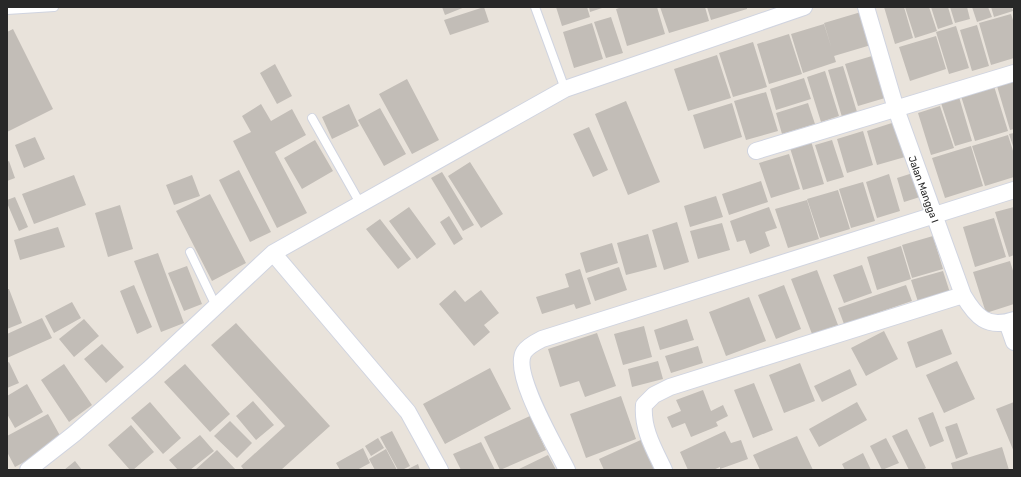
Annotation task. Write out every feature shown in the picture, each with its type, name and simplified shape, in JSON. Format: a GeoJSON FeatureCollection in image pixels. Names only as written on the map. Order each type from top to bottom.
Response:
{"type":"FeatureCollection","features":[{"type":"Feature","properties":{"kind":"street"},"geometry":{"type":"LineString","coordinates":[[28,470],[74,434],[149,369],[273,253],[566,89],[804,7]]}},
{"type":"Feature","properties":{"kind":"street","name":"Jalan Mangga I"},"geometry":{"type":"LineString","coordinates":[[866,7],[896,109],[963,295],[973,312],[981,319],[994,324],[1010,321],[1014,342]]}},
{"type":"Feature","properties":{"kind":"street"},"geometry":{"type":"LineString","coordinates":[[756,151],[1014,73]]}},
{"type":"Feature","properties":{"kind":"street"},"geometry":{"type":"LineString","coordinates":[[567,470],[525,387],[521,366],[524,352],[531,345],[542,339],[934,217],[1014,190]]}},
{"type":"Feature","properties":{"kind":"street"},"geometry":{"type":"LineString","coordinates":[[273,253],[408,412],[440,470]]}},
{"type":"Feature","properties":{"kind":"street"},"geometry":{"type":"LineString","coordinates":[[664,470],[649,439],[643,417],[644,405],[654,395],[670,387],[963,295]]}},
{"type":"Feature","properties":{"kind":"lane"},"geometry":{"type":"LineString","coordinates":[[7,10],[54,7]]}},
{"type":"Feature","properties":{"kind":"lane"},"geometry":{"type":"LineString","coordinates":[[536,7],[566,89]]}},
{"type":"Feature","properties":{"kind":"lane"},"geometry":{"type":"LineString","coordinates":[[312,118],[360,203]]}},
{"type":"Feature","properties":{"kind":"lane"},"geometry":{"type":"LineString","coordinates":[[190,252],[216,306]]}},
{"type":"Feature","properties":{"kind":"building"},"geometry":{"type":"Polygon","coordinates":[[[442,7],[465,7],[445,15],[442,7]]]}},
{"type":"Feature","properties":{"kind":"building"},"geometry":{"type":"Polygon","coordinates":[[[484,7],[489,22],[450,35],[444,20],[484,7]]]}},
{"type":"Feature","properties":{"kind":"building"},"geometry":{"type":"Polygon","coordinates":[[[556,7],[587,7],[590,17],[562,26],[556,7]]]}},
{"type":"Feature","properties":{"kind":"building"},"geometry":{"type":"Polygon","coordinates":[[[589,7],[605,7],[590,12],[589,7]]]}},
{"type":"Feature","properties":{"kind":"building"},"geometry":{"type":"Polygon","coordinates":[[[622,7],[657,7],[665,34],[627,46],[616,9],[622,7]]]}},
{"type":"Feature","properties":{"kind":"building"},"geometry":{"type":"Polygon","coordinates":[[[660,7],[705,7],[709,21],[669,33],[660,7]]]}},
{"type":"Feature","properties":{"kind":"building"},"geometry":{"type":"Polygon","coordinates":[[[707,7],[747,7],[747,9],[711,20],[707,7]]]}},
{"type":"Feature","properties":{"kind":"building"},"geometry":{"type":"Polygon","coordinates":[[[884,7],[904,7],[913,38],[895,44],[884,7]]]}},
{"type":"Feature","properties":{"kind":"building"},"geometry":{"type":"Polygon","coordinates":[[[905,7],[929,7],[937,31],[915,38],[905,7]]]}},
{"type":"Feature","properties":{"kind":"building"},"geometry":{"type":"Polygon","coordinates":[[[931,7],[948,7],[953,24],[938,29],[931,7]]]}},
{"type":"Feature","properties":{"kind":"building"},"geometry":{"type":"Polygon","coordinates":[[[950,7],[967,7],[970,19],[955,23],[950,7]]]}},
{"type":"Feature","properties":{"kind":"building"},"geometry":{"type":"Polygon","coordinates":[[[972,7],[988,7],[992,17],[977,22],[972,7]]]}},
{"type":"Feature","properties":{"kind":"building"},"geometry":{"type":"Polygon","coordinates":[[[991,7],[1012,7],[1013,11],[994,17],[991,7]]]}},
{"type":"Feature","properties":{"kind":"building"},"geometry":{"type":"Polygon","coordinates":[[[861,12],[871,45],[834,56],[824,23],[861,12]]]}},
{"type":"Feature","properties":{"kind":"building"},"geometry":{"type":"Polygon","coordinates":[[[1011,14],[1014,23],[1014,58],[991,65],[979,23],[1011,14]]]}},
{"type":"Feature","properties":{"kind":"building"},"geometry":{"type":"Polygon","coordinates":[[[611,17],[623,53],[606,58],[594,22],[611,17]]]}},
{"type":"Feature","properties":{"kind":"building"},"geometry":{"type":"Polygon","coordinates":[[[592,23],[603,59],[574,68],[563,32],[592,23]]]}},
{"type":"Feature","properties":{"kind":"building"},"geometry":{"type":"Polygon","coordinates":[[[824,24],[836,62],[803,73],[791,34],[824,24]]]}},
{"type":"Feature","properties":{"kind":"building"},"geometry":{"type":"Polygon","coordinates":[[[977,25],[989,66],[972,71],[960,30],[977,25]]]}},
{"type":"Feature","properties":{"kind":"building"},"geometry":{"type":"Polygon","coordinates":[[[956,26],[969,68],[949,74],[936,32],[956,26]]]}},
{"type":"Feature","properties":{"kind":"building"},"geometry":{"type":"Polygon","coordinates":[[[13,29],[53,109],[7,132],[7,32],[13,29]]]}},
{"type":"Feature","properties":{"kind":"building"},"geometry":{"type":"Polygon","coordinates":[[[789,34],[802,74],[769,84],[757,44],[789,34]]]}},
{"type":"Feature","properties":{"kind":"building"},"geometry":{"type":"Polygon","coordinates":[[[936,36],[946,69],[910,81],[899,47],[936,36]]]}},
{"type":"Feature","properties":{"kind":"building"},"geometry":{"type":"Polygon","coordinates":[[[753,42],[767,87],[733,97],[719,53],[753,42]]]}},
{"type":"Feature","properties":{"kind":"building"},"geometry":{"type":"Polygon","coordinates":[[[717,55],[731,98],[688,111],[674,69],[717,55]]]}},
{"type":"Feature","properties":{"kind":"building"},"geometry":{"type":"Polygon","coordinates":[[[872,56],[885,98],[858,106],[845,64],[872,56]]]}},
{"type":"Feature","properties":{"kind":"building"},"geometry":{"type":"Polygon","coordinates":[[[275,64],[292,96],[277,104],[260,73],[275,64]]]}},
{"type":"Feature","properties":{"kind":"building"},"geometry":{"type":"Polygon","coordinates":[[[843,66],[857,112],[842,117],[828,70],[843,66]]]}},
{"type":"Feature","properties":{"kind":"building"},"geometry":{"type":"Polygon","coordinates":[[[825,71],[839,116],[821,122],[807,77],[825,71]]]}},
{"type":"Feature","properties":{"kind":"building"},"geometry":{"type":"Polygon","coordinates":[[[804,78],[811,99],[776,110],[770,89],[804,78]]]}},
{"type":"Feature","properties":{"kind":"building"},"geometry":{"type":"Polygon","coordinates":[[[407,79],[439,140],[412,154],[379,94],[407,79]]]}},
{"type":"Feature","properties":{"kind":"building"},"geometry":{"type":"Polygon","coordinates":[[[1014,81],[1014,129],[1010,130],[997,86],[1014,81]]]}},
{"type":"Feature","properties":{"kind":"building"},"geometry":{"type":"Polygon","coordinates":[[[994,86],[1008,131],[975,141],[961,96],[994,86]]]}},
{"type":"Feature","properties":{"kind":"building"},"geometry":{"type":"Polygon","coordinates":[[[766,92],[778,131],[746,140],[734,101],[766,92]]]}},
{"type":"Feature","properties":{"kind":"building"},"geometry":{"type":"Polygon","coordinates":[[[959,97],[972,141],[955,146],[941,103],[959,97]]]}},
{"type":"Feature","properties":{"kind":"building"},"geometry":{"type":"Polygon","coordinates":[[[626,101],[660,182],[628,195],[595,114],[626,101]]]}},
{"type":"Feature","properties":{"kind":"building"},"geometry":{"type":"Polygon","coordinates":[[[732,103],[742,137],[704,149],[693,115],[732,103]]]}},
{"type":"Feature","properties":{"kind":"building"},"geometry":{"type":"Polygon","coordinates":[[[808,103],[815,124],[782,134],[776,113],[808,103]]]}},
{"type":"Feature","properties":{"kind":"building"},"geometry":{"type":"Polygon","coordinates":[[[261,104],[271,121],[292,109],[306,135],[275,152],[307,213],[277,228],[233,141],[251,132],[242,116],[261,104]]]}},
{"type":"Feature","properties":{"kind":"building"},"geometry":{"type":"Polygon","coordinates":[[[349,104],[359,126],[332,139],[322,117],[349,104]]]}},
{"type":"Feature","properties":{"kind":"building"},"geometry":{"type":"Polygon","coordinates":[[[940,106],[954,148],[931,155],[918,113],[940,106]]]}},
{"type":"Feature","properties":{"kind":"building"},"geometry":{"type":"Polygon","coordinates":[[[380,108],[406,154],[384,166],[358,120],[380,108]]]}},
{"type":"Feature","properties":{"kind":"building"},"geometry":{"type":"Polygon","coordinates":[[[895,122],[905,157],[877,165],[867,131],[895,122]]]}},
{"type":"Feature","properties":{"kind":"building"},"geometry":{"type":"Polygon","coordinates":[[[589,127],[608,170],[593,177],[573,134],[589,127]]]}},
{"type":"Feature","properties":{"kind":"building"},"geometry":{"type":"Polygon","coordinates":[[[863,131],[873,165],[847,173],[837,139],[863,131]]]}},
{"type":"Feature","properties":{"kind":"building"},"geometry":{"type":"Polygon","coordinates":[[[1014,133],[1014,149],[1009,134],[1014,133]]]}},
{"type":"Feature","properties":{"kind":"building"},"geometry":{"type":"Polygon","coordinates":[[[1008,135],[1014,154],[1014,177],[985,186],[972,146],[1008,135]]]}},
{"type":"Feature","properties":{"kind":"building"},"geometry":{"type":"Polygon","coordinates":[[[35,137],[45,159],[24,168],[15,145],[35,137]]]}},
{"type":"Feature","properties":{"kind":"building"},"geometry":{"type":"Polygon","coordinates":[[[315,140],[333,171],[302,189],[284,158],[315,140]]]}},
{"type":"Feature","properties":{"kind":"building"},"geometry":{"type":"Polygon","coordinates":[[[832,140],[844,177],[827,182],[815,145],[832,140]]]}},
{"type":"Feature","properties":{"kind":"building"},"geometry":{"type":"Polygon","coordinates":[[[811,141],[824,184],[803,190],[790,148],[811,141]]]}},
{"type":"Feature","properties":{"kind":"building"},"geometry":{"type":"Polygon","coordinates":[[[971,146],[983,186],[945,198],[932,158],[971,146]]]}},
{"type":"Feature","properties":{"kind":"building"},"geometry":{"type":"Polygon","coordinates":[[[789,154],[800,189],[771,198],[759,163],[789,154]]]}},
{"type":"Feature","properties":{"kind":"building"},"geometry":{"type":"Polygon","coordinates":[[[9,161],[15,178],[7,181],[7,162],[9,161]]]}},
{"type":"Feature","properties":{"kind":"building"},"geometry":{"type":"Polygon","coordinates":[[[470,162],[503,214],[481,228],[448,176],[470,162]]]}},
{"type":"Feature","properties":{"kind":"building"},"geometry":{"type":"Polygon","coordinates":[[[239,170],[271,232],[250,242],[219,180],[239,170]]]}},
{"type":"Feature","properties":{"kind":"building"},"geometry":{"type":"Polygon","coordinates":[[[442,172],[474,225],[463,231],[431,178],[442,172]]]}},
{"type":"Feature","properties":{"kind":"building"},"geometry":{"type":"Polygon","coordinates":[[[916,172],[923,196],[904,202],[897,178],[916,172]]]}},
{"type":"Feature","properties":{"kind":"building"},"geometry":{"type":"Polygon","coordinates":[[[889,174],[900,211],[877,218],[866,182],[889,174]]]}},
{"type":"Feature","properties":{"kind":"building"},"geometry":{"type":"Polygon","coordinates":[[[74,175],[86,205],[34,224],[22,194],[74,175]]]}},
{"type":"Feature","properties":{"kind":"building"},"geometry":{"type":"Polygon","coordinates":[[[192,175],[200,196],[174,205],[166,185],[192,175]]]}},
{"type":"Feature","properties":{"kind":"building"},"geometry":{"type":"Polygon","coordinates":[[[761,181],[768,202],[729,215],[722,194],[761,181]]]}},
{"type":"Feature","properties":{"kind":"building"},"geometry":{"type":"Polygon","coordinates":[[[863,182],[875,221],[851,228],[839,189],[863,182]]]}},
{"type":"Feature","properties":{"kind":"building"},"geometry":{"type":"Polygon","coordinates":[[[838,190],[850,229],[820,238],[807,199],[838,190]]]}},
{"type":"Feature","properties":{"kind":"building"},"geometry":{"type":"Polygon","coordinates":[[[210,194],[246,263],[212,281],[176,211],[210,194]]]}},
{"type":"Feature","properties":{"kind":"building"},"geometry":{"type":"Polygon","coordinates":[[[716,196],[723,217],[690,227],[684,206],[716,196]]]}},
{"type":"Feature","properties":{"kind":"building"},"geometry":{"type":"Polygon","coordinates":[[[15,197],[28,227],[19,231],[7,203],[7,200],[15,197]]]}},
{"type":"Feature","properties":{"kind":"building"},"geometry":{"type":"Polygon","coordinates":[[[807,200],[819,239],[788,248],[775,209],[807,200]]]}},
{"type":"Feature","properties":{"kind":"building"},"geometry":{"type":"Polygon","coordinates":[[[120,205],[133,249],[108,257],[95,213],[120,205]]]}},
{"type":"Feature","properties":{"kind":"building"},"geometry":{"type":"Polygon","coordinates":[[[409,207],[436,244],[417,259],[389,221],[409,207]]]}},
{"type":"Feature","properties":{"kind":"building"},"geometry":{"type":"Polygon","coordinates":[[[769,207],[777,228],[765,232],[770,246],[750,254],[745,240],[737,242],[730,221],[769,207]]]}},
{"type":"Feature","properties":{"kind":"building"},"geometry":{"type":"Polygon","coordinates":[[[1014,207],[1014,255],[1009,257],[995,212],[1014,207]]]}},
{"type":"Feature","properties":{"kind":"building"},"geometry":{"type":"Polygon","coordinates":[[[449,216],[463,239],[454,245],[440,222],[449,216]]]}},
{"type":"Feature","properties":{"kind":"building"},"geometry":{"type":"Polygon","coordinates":[[[994,218],[1006,257],[975,267],[963,227],[994,218]]]}},
{"type":"Feature","properties":{"kind":"building"},"geometry":{"type":"Polygon","coordinates":[[[380,219],[411,259],[398,269],[366,229],[380,219]]]}},
{"type":"Feature","properties":{"kind":"building"},"geometry":{"type":"Polygon","coordinates":[[[677,222],[689,262],[664,270],[652,230],[677,222]]]}},
{"type":"Feature","properties":{"kind":"building"},"geometry":{"type":"Polygon","coordinates":[[[722,223],[730,250],[698,259],[690,231],[722,223]]]}},
{"type":"Feature","properties":{"kind":"building"},"geometry":{"type":"Polygon","coordinates":[[[58,227],[65,247],[20,260],[14,240],[58,227]]]}},
{"type":"Feature","properties":{"kind":"building"},"geometry":{"type":"Polygon","coordinates":[[[648,234],[657,267],[626,275],[617,243],[648,234]]]}},
{"type":"Feature","properties":{"kind":"building"},"geometry":{"type":"Polygon","coordinates":[[[933,236],[943,269],[912,278],[902,245],[933,236]]]}},
{"type":"Feature","properties":{"kind":"building"},"geometry":{"type":"Polygon","coordinates":[[[612,243],[618,263],[586,273],[580,253],[612,243]]]}},
{"type":"Feature","properties":{"kind":"building"},"geometry":{"type":"Polygon","coordinates":[[[901,246],[911,279],[877,290],[867,257],[901,246]]]}},
{"type":"Feature","properties":{"kind":"building"},"geometry":{"type":"Polygon","coordinates":[[[158,253],[184,323],[161,332],[134,261],[158,253]]]}},
{"type":"Feature","properties":{"kind":"building"},"geometry":{"type":"Polygon","coordinates":[[[1010,261],[1014,274],[1014,304],[986,313],[973,272],[1010,261]]]}},
{"type":"Feature","properties":{"kind":"building"},"geometry":{"type":"Polygon","coordinates":[[[862,265],[872,293],[844,303],[833,275],[862,265]]]}},
{"type":"Feature","properties":{"kind":"building"},"geometry":{"type":"Polygon","coordinates":[[[187,266],[202,304],[184,311],[168,273],[187,266]]]}},
{"type":"Feature","properties":{"kind":"building"},"geometry":{"type":"Polygon","coordinates":[[[619,267],[627,290],[595,301],[587,278],[619,267]]]}},
{"type":"Feature","properties":{"kind":"building"},"geometry":{"type":"Polygon","coordinates":[[[580,269],[591,304],[576,309],[574,304],[542,314],[536,297],[569,287],[565,274],[580,269]]]}},
{"type":"Feature","properties":{"kind":"building"},"geometry":{"type":"Polygon","coordinates":[[[817,270],[838,325],[812,334],[791,279],[817,270]]]}},
{"type":"Feature","properties":{"kind":"building"},"geometry":{"type":"Polygon","coordinates":[[[943,271],[952,299],[920,308],[911,280],[943,271]]]}},
{"type":"Feature","properties":{"kind":"building"},"geometry":{"type":"Polygon","coordinates":[[[134,285],[152,327],[137,334],[120,291],[134,285]]]}},
{"type":"Feature","properties":{"kind":"building"},"geometry":{"type":"Polygon","coordinates":[[[784,285],[801,329],[776,339],[758,295],[784,285]]]}},
{"type":"Feature","properties":{"kind":"building"},"geometry":{"type":"Polygon","coordinates":[[[906,285],[912,301],[844,324],[838,308],[906,285]]]}},
{"type":"Feature","properties":{"kind":"building"},"geometry":{"type":"Polygon","coordinates":[[[7,289],[9,289],[22,323],[7,329],[7,289]]]}},
{"type":"Feature","properties":{"kind":"building"},"geometry":{"type":"Polygon","coordinates":[[[455,290],[465,302],[481,290],[499,313],[484,325],[490,332],[474,346],[439,304],[455,290]]]}},
{"type":"Feature","properties":{"kind":"building"},"geometry":{"type":"Polygon","coordinates":[[[749,297],[766,341],[726,356],[709,312],[749,297]]]}},
{"type":"Feature","properties":{"kind":"building"},"geometry":{"type":"Polygon","coordinates":[[[72,302],[81,318],[54,333],[45,316],[72,302]]]}},
{"type":"Feature","properties":{"kind":"building"},"geometry":{"type":"Polygon","coordinates":[[[42,318],[52,338],[7,358],[7,334],[42,318]]]}},
{"type":"Feature","properties":{"kind":"building"},"geometry":{"type":"Polygon","coordinates":[[[84,319],[99,336],[74,357],[59,339],[84,319]]]}},
{"type":"Feature","properties":{"kind":"building"},"geometry":{"type":"Polygon","coordinates":[[[687,319],[694,340],[660,350],[654,330],[687,319]]]}},
{"type":"Feature","properties":{"kind":"building"},"geometry":{"type":"Polygon","coordinates":[[[236,323],[330,426],[281,470],[244,470],[241,466],[285,426],[211,345],[236,323]]]}},
{"type":"Feature","properties":{"kind":"building"},"geometry":{"type":"Polygon","coordinates":[[[644,326],[652,357],[623,365],[614,334],[644,326]]]}},
{"type":"Feature","properties":{"kind":"building"},"geometry":{"type":"Polygon","coordinates":[[[942,329],[952,354],[916,368],[907,342],[942,329]]]}},
{"type":"Feature","properties":{"kind":"building"},"geometry":{"type":"Polygon","coordinates":[[[884,331],[898,359],[866,376],[851,348],[884,331]]]}},
{"type":"Feature","properties":{"kind":"building"},"geometry":{"type":"Polygon","coordinates":[[[597,333],[616,386],[585,397],[579,381],[560,387],[548,349],[597,333]]]}},
{"type":"Feature","properties":{"kind":"building"},"geometry":{"type":"Polygon","coordinates":[[[102,344],[124,367],[106,383],[84,359],[102,344]]]}},
{"type":"Feature","properties":{"kind":"building"},"geometry":{"type":"Polygon","coordinates":[[[698,346],[703,363],[671,373],[665,356],[698,346]]]}},
{"type":"Feature","properties":{"kind":"building"},"geometry":{"type":"Polygon","coordinates":[[[658,361],[663,379],[632,387],[628,369],[658,361]]]}},
{"type":"Feature","properties":{"kind":"building"},"geometry":{"type":"Polygon","coordinates":[[[957,361],[975,399],[944,413],[926,375],[957,361]]]}},
{"type":"Feature","properties":{"kind":"building"},"geometry":{"type":"Polygon","coordinates":[[[9,362],[19,383],[7,388],[7,363],[9,362]]]}},
{"type":"Feature","properties":{"kind":"building"},"geometry":{"type":"Polygon","coordinates":[[[800,363],[815,401],[784,413],[769,375],[800,363]]]}},
{"type":"Feature","properties":{"kind":"building"},"geometry":{"type":"Polygon","coordinates":[[[64,364],[92,405],[69,422],[41,380],[64,364]]]}},
{"type":"Feature","properties":{"kind":"building"},"geometry":{"type":"Polygon","coordinates":[[[185,364],[230,414],[210,432],[164,382],[185,364]]]}},
{"type":"Feature","properties":{"kind":"building"},"geometry":{"type":"Polygon","coordinates":[[[490,368],[511,409],[445,444],[423,404],[490,368]]]}},
{"type":"Feature","properties":{"kind":"building"},"geometry":{"type":"Polygon","coordinates":[[[850,369],[857,385],[822,402],[814,386],[850,369]]]}},
{"type":"Feature","properties":{"kind":"building"},"geometry":{"type":"Polygon","coordinates":[[[754,383],[773,430],[753,438],[734,390],[754,383]]]}},
{"type":"Feature","properties":{"kind":"building"},"geometry":{"type":"Polygon","coordinates":[[[27,384],[43,412],[15,428],[7,414],[7,396],[27,384]]]}},
{"type":"Feature","properties":{"kind":"building"},"geometry":{"type":"Polygon","coordinates":[[[703,390],[711,411],[723,405],[728,416],[716,422],[718,426],[691,437],[685,423],[672,428],[667,417],[681,411],[676,400],[703,390]]]}},
{"type":"Feature","properties":{"kind":"building"},"geometry":{"type":"Polygon","coordinates":[[[621,396],[636,439],[586,458],[570,414],[621,396]]]}},
{"type":"Feature","properties":{"kind":"building"},"geometry":{"type":"Polygon","coordinates":[[[253,401],[274,425],[256,440],[236,416],[253,401]]]}},
{"type":"Feature","properties":{"kind":"building"},"geometry":{"type":"Polygon","coordinates":[[[150,402],[181,438],[163,454],[131,418],[150,402]]]}},
{"type":"Feature","properties":{"kind":"building"},"geometry":{"type":"Polygon","coordinates":[[[857,402],[867,420],[819,447],[809,429],[857,402]]]}},
{"type":"Feature","properties":{"kind":"building"},"geometry":{"type":"Polygon","coordinates":[[[1014,402],[1014,452],[996,409],[1014,402]]]}},
{"type":"Feature","properties":{"kind":"building"},"geometry":{"type":"Polygon","coordinates":[[[933,412],[944,441],[930,447],[918,418],[933,412]]]}},
{"type":"Feature","properties":{"kind":"building"},"geometry":{"type":"Polygon","coordinates":[[[48,414],[63,441],[15,467],[7,452],[7,436],[48,414]]]}},
{"type":"Feature","properties":{"kind":"building"},"geometry":{"type":"Polygon","coordinates":[[[530,416],[546,450],[500,470],[484,437],[530,416]]]}},
{"type":"Feature","properties":{"kind":"building"},"geometry":{"type":"Polygon","coordinates":[[[230,421],[252,443],[237,458],[214,436],[230,421]]]}},
{"type":"Feature","properties":{"kind":"building"},"geometry":{"type":"Polygon","coordinates":[[[957,423],[968,454],[956,459],[945,427],[957,423]]]}},
{"type":"Feature","properties":{"kind":"building"},"geometry":{"type":"Polygon","coordinates":[[[131,425],[154,452],[133,470],[130,470],[108,445],[131,425]]]}},
{"type":"Feature","properties":{"kind":"building"},"geometry":{"type":"Polygon","coordinates":[[[907,429],[926,468],[922,470],[909,470],[892,436],[907,429]]]}},
{"type":"Feature","properties":{"kind":"building"},"geometry":{"type":"Polygon","coordinates":[[[392,431],[410,466],[402,470],[398,470],[380,437],[392,431]]]}},
{"type":"Feature","properties":{"kind":"building"},"geometry":{"type":"Polygon","coordinates":[[[725,431],[731,443],[741,440],[748,459],[720,469],[720,467],[713,470],[688,470],[680,452],[725,431]]]}},
{"type":"Feature","properties":{"kind":"building"},"geometry":{"type":"Polygon","coordinates":[[[200,435],[214,451],[190,470],[178,470],[169,460],[200,435]]]}},
{"type":"Feature","properties":{"kind":"building"},"geometry":{"type":"Polygon","coordinates":[[[797,436],[813,470],[760,470],[753,455],[797,436]]]}},
{"type":"Feature","properties":{"kind":"building"},"geometry":{"type":"Polygon","coordinates":[[[378,438],[384,448],[371,456],[365,446],[378,438]]]}},
{"type":"Feature","properties":{"kind":"building"},"geometry":{"type":"Polygon","coordinates":[[[645,438],[660,470],[604,470],[599,459],[645,438]]]}},
{"type":"Feature","properties":{"kind":"building"},"geometry":{"type":"Polygon","coordinates":[[[886,438],[899,463],[882,470],[870,446],[886,438]]]}},
{"type":"Feature","properties":{"kind":"building"},"geometry":{"type":"Polygon","coordinates":[[[481,442],[495,470],[461,470],[453,454],[481,442]]]}},
{"type":"Feature","properties":{"kind":"building"},"geometry":{"type":"Polygon","coordinates":[[[1002,447],[1009,470],[953,470],[951,463],[1002,447]]]}},
{"type":"Feature","properties":{"kind":"building"},"geometry":{"type":"Polygon","coordinates":[[[363,448],[370,463],[357,470],[340,470],[336,463],[363,448]]]}},
{"type":"Feature","properties":{"kind":"building"},"geometry":{"type":"Polygon","coordinates":[[[386,449],[397,470],[375,470],[369,459],[386,449]]]}},
{"type":"Feature","properties":{"kind":"building"},"geometry":{"type":"Polygon","coordinates":[[[217,450],[236,470],[195,470],[217,450]]]}},
{"type":"Feature","properties":{"kind":"building"},"geometry":{"type":"Polygon","coordinates":[[[863,453],[871,470],[845,470],[842,464],[863,453]]]}},
{"type":"Feature","properties":{"kind":"building"},"geometry":{"type":"Polygon","coordinates":[[[548,455],[556,470],[517,470],[548,455]]]}},
{"type":"Feature","properties":{"kind":"building"},"geometry":{"type":"Polygon","coordinates":[[[75,461],[82,470],[64,470],[75,461]]]}},
{"type":"Feature","properties":{"kind":"building"},"geometry":{"type":"Polygon","coordinates":[[[418,464],[420,470],[406,470],[418,464]]]}}]}
